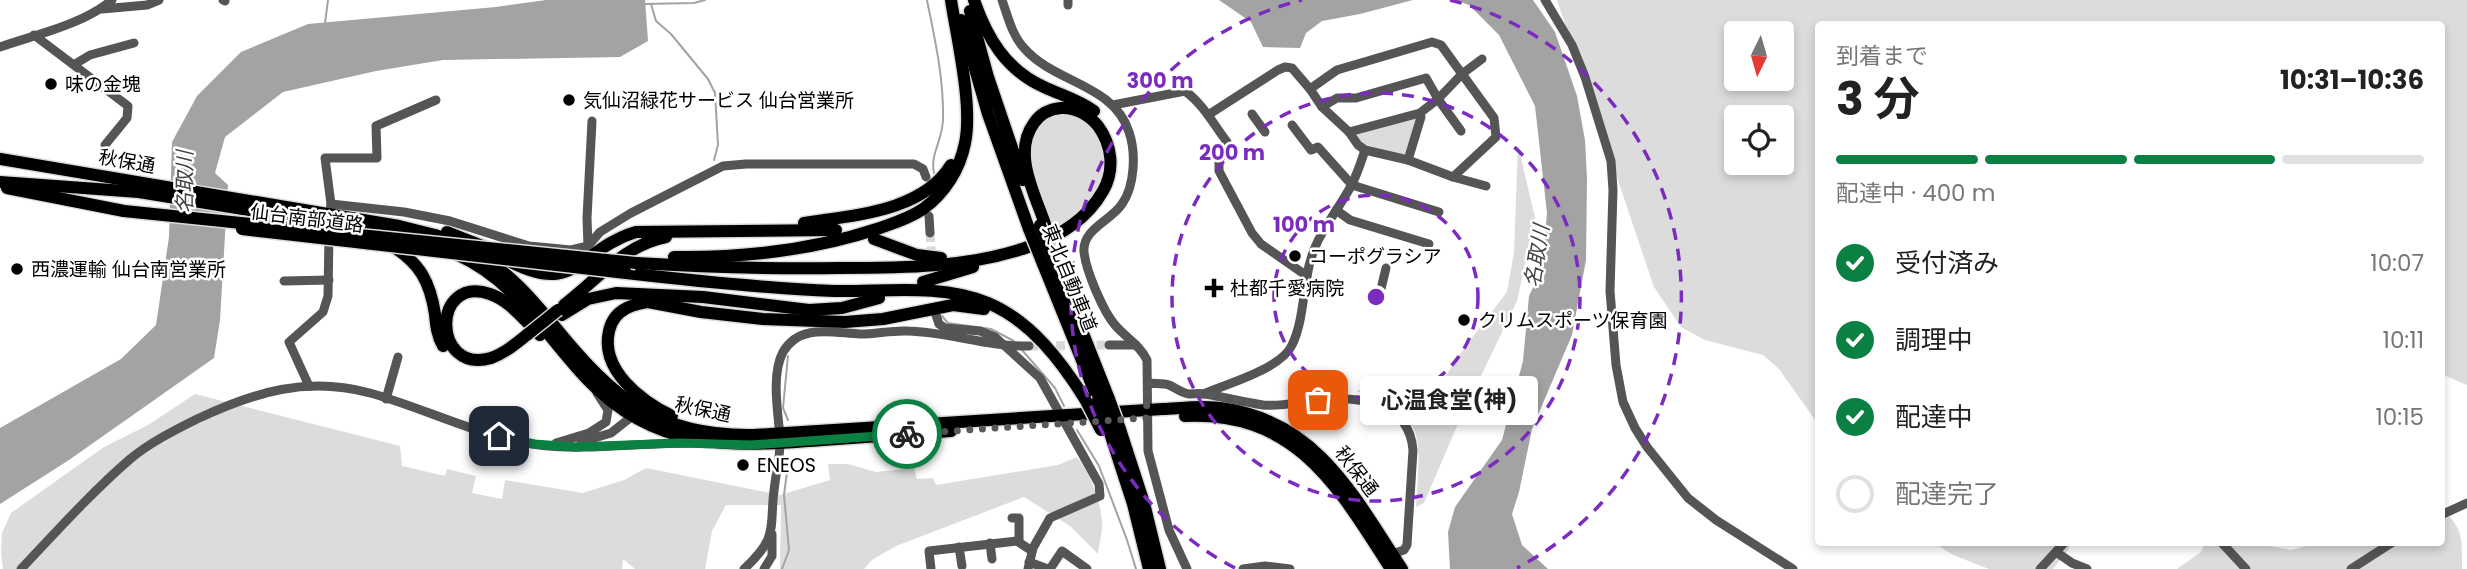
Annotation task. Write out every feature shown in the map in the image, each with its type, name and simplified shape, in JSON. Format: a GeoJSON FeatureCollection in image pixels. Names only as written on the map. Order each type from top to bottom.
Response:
{"type":"FeatureCollection","features":[{"type":"Feature","properties":{"kind":"highway"},"geometry":{"type":"LineString","coordinates":[[634,265],[779,251],[867,232],[922,210],[948,183],[963,152],[967,118],[951,0]]}},
{"type":"Feature","properties":{"kind":"highway","name":"東北自動車道"},"geometry":{"type":"LineString","coordinates":[[957,0],[985,104],[1052,261],[1097,399],[1144,503],[1160,569]]}},
{"type":"Feature","properties":{"kind":"highway","name":"東北自動車道"},"geometry":{"type":"LineString","coordinates":[[968,0],[998,110],[1038,226]]}},
{"type":"Feature","properties":{"kind":"highway"},"geometry":{"type":"LineString","coordinates":[[923,282],[1044,247],[1068,235],[1087,221],[1103,204],[1114,188],[1118,170],[1118,152],[1109,128],[1096,113],[1079,102],[1035,83],[1007,63],[993,44],[974,0]]}},
{"type":"Feature","properties":{"kind":"highway"},"geometry":{"type":"LineString","coordinates":[[755,230],[884,208],[909,201],[929,190],[949,169],[961,141],[964,117],[961,70]]}},
{"type":"Feature","properties":{"kind":"highway"},"geometry":{"type":"LineString","coordinates":[[634,265],[746,268],[895,267],[956,262],[1012,252],[1048,239],[1077,221],[1099,198],[1108,180],[1110,153],[1104,135],[1087,116],[1071,109],[1055,109],[1041,115],[1027,138],[1026,167],[1038,226]]}},
{"type":"Feature","properties":{"kind":"highway","name":"秋保通"},"geometry":{"type":"LineString","coordinates":[[0,159],[164,191],[382,223],[451,240],[497,267],[526,293],[600,379],[646,413],[699,431],[780,438]]}},
{"type":"Feature","properties":{"kind":"highway","name":"仙台南部道路"},"geometry":{"type":"LineString","coordinates":[[0,184],[124,211],[262,223],[485,253],[634,265]]}},
{"type":"Feature","properties":{"kind":"highway","name":"秋保通"},"geometry":{"type":"LineString","coordinates":[[0,184],[164,191]]}},
{"type":"Feature","properties":{"kind":"highway","name":"秋保通"},"geometry":{"type":"LineString","coordinates":[[330,214],[344,225],[412,239],[477,264],[514,293],[588,380],[632,415],[681,437],[725,444],[1225,408],[1285,427],[1308,442],[1327,461],[1356,499],[1402,569]]}},
{"type":"Feature","properties":{"kind":"highway"},"geometry":{"type":"LineString","coordinates":[[382,223],[450,233],[476,242],[532,272],[546,275],[567,272],[636,232],[836,230]]}},
{"type":"Feature","properties":{"kind":"highway"},"geometry":{"type":"LineString","coordinates":[[344,225],[393,246],[417,265],[430,287],[440,341],[454,359],[468,366],[492,365],[508,357],[620,257],[640,244],[657,238],[709,231]]}},
{"type":"Feature","properties":{"kind":"highway"},"geometry":{"type":"LineString","coordinates":[[874,239],[928,257],[960,258],[1012,252]]}},
{"type":"Feature","properties":{"kind":"highway"},"geometry":{"type":"LineString","coordinates":[[634,265],[724,274],[841,274],[917,272],[995,261]]}},
{"type":"Feature","properties":{"kind":"highway","name":"東北自動車道"},"geometry":{"type":"LineString","coordinates":[[1052,261],[1087,330],[1097,399]]}},
{"type":"Feature","properties":{"kind":"highway"},"geometry":{"type":"LineString","coordinates":[[634,265],[800,289],[952,293],[998,308],[1028,329],[1097,399],[1110,430],[1149,569]]}},
{"type":"Feature","properties":{"kind":"highway"},"geometry":{"type":"LineString","coordinates":[[530,337],[496,356],[472,359],[459,353],[449,342],[445,328],[447,314],[453,302],[463,294],[478,291],[493,295],[507,304],[575,365]]}},
{"type":"Feature","properties":{"kind":"highway"},"geometry":{"type":"LineString","coordinates":[[560,313],[596,296],[616,293],[684,302],[765,303],[814,315]]}},
{"type":"Feature","properties":{"kind":"highway"},"geometry":{"type":"LineString","coordinates":[[754,435],[713,429],[675,418],[643,399],[625,381],[609,355],[607,340],[610,326],[623,310],[647,298],[684,302],[763,318],[814,315],[878,299]]}},
{"type":"Feature","properties":{"kind":"highway"},"geometry":{"type":"LineString","coordinates":[[664,300],[752,312],[871,320],[943,306],[964,305],[998,313],[1028,329]]}},
{"type":"Feature","properties":{"kind":"highway"},"geometry":{"type":"LineString","coordinates":[[765,303],[786,313]]}},
{"type":"Feature","properties":{"kind":"highway"},"geometry":{"type":"LineString","coordinates":[[763,318],[786,313]]}},
{"type":"Feature","properties":{"kind":"highway","name":"秋保通"},"geometry":{"type":"LineString","coordinates":[[1146,414],[1227,418],[1278,435],[1301,451],[1325,474],[1391,569]]}},
{"type":"Feature","properties":{"kind":"street"},"geometry":{"type":"LineString","coordinates":[[0,47],[76,21],[101,9],[112,0]]}},
{"type":"Feature","properties":{"kind":"street"},"geometry":{"type":"LineString","coordinates":[[101,9],[148,5],[159,0]]}},
{"type":"Feature","properties":{"kind":"street"},"geometry":{"type":"LineString","coordinates":[[1002,0],[1017,40],[1033,57],[1113,105],[1125,122],[1131,143],[1130,185],[1122,204],[1091,233],[1084,248],[1106,312],[1116,327],[1144,352],[1147,360],[1148,451],[1169,530],[1187,569]]}},
{"type":"Feature","properties":{"kind":"street"},"geometry":{"type":"LineString","coordinates":[[1545,0],[1577,56],[1611,160],[1611,297],[1621,393],[1635,428],[1688,498],[1716,520],[1793,569]]}},
{"type":"Feature","properties":{"kind":"street"},"geometry":{"type":"LineString","coordinates":[[34,35],[128,106],[127,118],[105,145]]}},
{"type":"Feature","properties":{"kind":"street"},"geometry":{"type":"LineString","coordinates":[[1310,89],[1337,70],[1432,42],[1441,45],[1494,118],[1496,137],[1453,177]]}},
{"type":"Feature","properties":{"kind":"street"},"geometry":{"type":"LineString","coordinates":[[75,64],[90,55],[134,43]]}},
{"type":"Feature","properties":{"kind":"street"},"geometry":{"type":"LineString","coordinates":[[1349,132],[1420,113],[1482,59]]}},
{"type":"Feature","properties":{"kind":"street"},"geometry":{"type":"LineString","coordinates":[[1208,115],[1285,67],[1292,68],[1322,107],[1365,150],[1408,160],[1486,186]]}},
{"type":"Feature","properties":{"kind":"street"},"geometry":{"type":"LineString","coordinates":[[1322,107],[1337,98],[1356,97],[1426,78],[1461,131]]}},
{"type":"Feature","properties":{"kind":"street"},"geometry":{"type":"LineString","coordinates":[[1113,105],[1185,91],[1208,115],[1227,142],[1219,161],[1219,171],[1252,233],[1271,253],[1307,276]]}},
{"type":"Feature","properties":{"kind":"street"},"geometry":{"type":"LineString","coordinates":[[309,386],[289,342],[323,312],[328,296],[330,214],[325,158],[377,158],[376,126],[436,100]]}},
{"type":"Feature","properties":{"kind":"street"},"geometry":{"type":"LineString","coordinates":[[1408,160],[1420,113]]}},
{"type":"Feature","properties":{"kind":"street"},"geometry":{"type":"LineString","coordinates":[[1252,114],[1265,132]]}},
{"type":"Feature","properties":{"kind":"street"},"geometry":{"type":"LineString","coordinates":[[589,246],[587,218],[593,121]]}},
{"type":"Feature","properties":{"kind":"street"},"geometry":{"type":"LineString","coordinates":[[1292,125],[1311,150],[1318,147],[1352,185],[1438,212]]}},
{"type":"Feature","properties":{"kind":"street"},"geometry":{"type":"LineString","coordinates":[[1203,394],[1263,369],[1288,352],[1296,337],[1314,247],[1352,185],[1365,150]]}},
{"type":"Feature","properties":{"kind":"street"},"geometry":{"type":"LineString","coordinates":[[330,214],[404,212],[450,221],[529,246],[571,250],[589,246],[600,232],[631,213],[723,166],[914,164],[923,169],[926,177]]}},
{"type":"Feature","properties":{"kind":"street"},"geometry":{"type":"LineString","coordinates":[[1336,210],[1350,220],[1429,244]]}},
{"type":"Feature","properties":{"kind":"street"},"geometry":{"type":"LineString","coordinates":[[929,216],[930,233]]}},
{"type":"Feature","properties":{"kind":"street"},"geometry":{"type":"LineString","coordinates":[[1381,289],[1386,268]]}},
{"type":"Feature","properties":{"kind":"street"},"geometry":{"type":"LineString","coordinates":[[284,281],[329,280]]}},
{"type":"Feature","properties":{"kind":"street"},"geometry":{"type":"LineString","coordinates":[[936,315],[939,324],[945,328],[980,331],[995,337],[1040,378],[1099,484],[1100,496],[1050,518],[1032,551],[1029,566],[1049,569],[1062,551],[1087,569]]}},
{"type":"Feature","properties":{"kind":"street"},"geometry":{"type":"LineString","coordinates":[[764,569],[772,556],[774,486],[781,457],[776,404],[782,354],[794,340],[809,332],[861,334],[906,330],[1007,346],[1029,346]]}},
{"type":"Feature","properties":{"kind":"street"},"geometry":{"type":"LineString","coordinates":[[1109,345],[1136,345]]}},
{"type":"Feature","properties":{"kind":"street"},"geometry":{"type":"LineString","coordinates":[[386,399],[398,357]]}},
{"type":"Feature","properties":{"kind":"street"},"geometry":{"type":"LineString","coordinates":[[548,444],[579,437],[606,422],[608,410],[588,380]]}},
{"type":"Feature","properties":{"kind":"street"},"geometry":{"type":"LineString","coordinates":[[1148,383],[1168,384],[1188,394],[1278,406],[1318,400],[1355,399],[1372,403],[1398,415],[1407,425],[1413,450],[1407,545],[1404,550],[1392,554]]}},
{"type":"Feature","properties":{"kind":"street"},"geometry":{"type":"LineString","coordinates":[[21,569],[130,459],[166,435],[254,394],[279,389],[338,387],[534,444],[575,447],[725,444]]}},
{"type":"Feature","properties":{"kind":"street"},"geometry":{"type":"LineString","coordinates":[[534,444],[586,441],[603,437],[632,415],[646,413]]}},
{"type":"Feature","properties":{"kind":"street"},"geometry":{"type":"LineString","coordinates":[[2445,513],[2467,503]]}},
{"type":"Feature","properties":{"kind":"street"},"geometry":{"type":"LineString","coordinates":[[1012,518],[1019,518],[1019,542]]}},
{"type":"Feature","properties":{"kind":"street"},"geometry":{"type":"LineString","coordinates":[[744,569],[765,545],[773,529]]}},
{"type":"Feature","properties":{"kind":"street"},"geometry":{"type":"LineString","coordinates":[[931,569],[929,551],[1019,542],[1032,551]]}},
{"type":"Feature","properties":{"kind":"street"},"geometry":{"type":"LineString","coordinates":[[990,543],[992,559]]}},
{"type":"Feature","properties":{"kind":"street"},"geometry":{"type":"LineString","coordinates":[[2040,569],[2061,546]]}},
{"type":"Feature","properties":{"kind":"street"},"geometry":{"type":"LineString","coordinates":[[2225,546],[2246,569]]}},
{"type":"Feature","properties":{"kind":"street"},"geometry":{"type":"LineString","coordinates":[[2350,569],[2387,546]]}},
{"type":"Feature","properties":{"kind":"street"},"geometry":{"type":"LineString","coordinates":[[960,547],[962,566]]}},
{"type":"Feature","properties":{"kind":"street"},"geometry":{"type":"LineString","coordinates":[[2056,552],[2071,563],[2087,569]]}},
{"type":"Feature","properties":{"kind":"street"},"geometry":{"type":"LineString","coordinates":[[1243,569],[1265,566],[1290,569]]}},
{"type":"Feature","properties":{"kind":"shaded area"},"geometry":{"type":"Polygon","coordinates":[[[1557,0],[2467,0],[2467,385],[2445,376],[2445,21],[1815,21],[1815,420],[1779,369],[1763,355],[1705,340],[1681,327],[1654,287],[1557,0]]]}},
{"type":"Feature","properties":{"kind":"shaded area"},"geometry":{"type":"Polygon","coordinates":[[[1063,114],[1076,117],[1096,133],[1105,156],[1105,169],[1103,182],[1089,204],[1054,227],[1036,179],[1031,145],[1035,131],[1045,120],[1063,114]]]}},
{"type":"Feature","properties":{"kind":"shaded area"},"geometry":{"type":"Polygon","coordinates":[[[1415,117],[1417,121],[1407,155],[1402,156],[1360,143],[1356,137],[1358,132],[1415,117]]]}},
{"type":"Feature","properties":{"kind":"shaded area"},"geometry":{"type":"Polygon","coordinates":[[[1518,145],[1535,218],[1517,301],[1457,426],[1424,503],[1416,507],[1418,447],[1409,419],[1397,408],[1380,399],[1356,391],[1389,382],[1399,376],[1414,384],[1433,401],[1441,383],[1465,347],[1507,292],[1514,252],[1518,145]]]}},
{"type":"Feature","properties":{"kind":"shaded area"},"geometry":{"type":"Polygon","coordinates":[[[195,394],[400,446],[402,466],[445,476],[447,469],[476,476],[472,493],[502,499],[505,480],[583,493],[624,480],[646,468],[780,495],[830,480],[828,464],[848,464],[876,472],[914,468],[917,479],[933,478],[936,485],[1058,465],[1077,457],[1097,495],[1101,512],[1102,529],[1098,554],[1070,526],[1024,497],[896,546],[872,560],[864,569],[780,569],[781,505],[726,505],[712,531],[705,569],[635,569],[623,559],[622,569],[3,569],[2,533],[11,513],[104,447],[148,425],[195,394]]]}},
{"type":"Feature","properties":{"kind":"shaded area"},"geometry":{"type":"Polygon","coordinates":[[[2445,512],[2460,535],[2462,569],[2177,569],[2201,552],[2204,546],[2269,546],[2291,550],[2306,546],[2445,546],[2445,512]]]}},
{"type":"Feature","properties":{"kind":"shaded area"},"geometry":{"type":"Polygon","coordinates":[[[1939,546],[2069,546],[2053,569],[1989,569],[1953,555],[1939,546]]]}},
{"type":"Feature","properties":{"kind":"water","name":"名取川"},"geometry":{"type":"Polygon","coordinates":[[[546,0],[645,0],[648,41],[620,57],[443,60],[376,71],[283,92],[225,137],[215,173],[228,185],[220,320],[214,358],[69,460],[0,504],[0,428],[121,359],[156,325],[169,237],[172,142],[197,96],[241,52],[308,24],[546,0]]]}},
{"type":"Feature","properties":{"kind":"water"},"geometry":{"type":"Polygon","coordinates":[[[1219,0],[1413,0],[1322,21],[1306,33],[1300,48],[1263,47],[1251,22],[1219,0]]]}},
{"type":"Feature","properties":{"kind":"water"},"geometry":{"type":"Polygon","coordinates":[[[1455,0],[1533,0],[1555,32],[1577,96],[1585,140],[1586,260],[1572,335],[1532,429],[1512,514],[1522,545],[1548,569],[1450,569],[1448,532],[1455,507],[1502,440],[1523,361],[1529,296],[1542,268],[1547,213],[1535,106],[1499,35],[1469,5],[1455,0]]]}},
{"type":"Feature","properties":{"kind":"waterway"},"geometry":{"type":"LineString","coordinates":[[325,23],[328,0]]}},
{"type":"Feature","properties":{"kind":"waterway"},"geometry":{"type":"LineString","coordinates":[[644,4],[694,3],[705,0]]}},
{"type":"Feature","properties":{"kind":"waterway"},"geometry":{"type":"LineString","coordinates":[[927,0],[943,105],[934,173]]}},
{"type":"Feature","properties":{"kind":"waterway"},"geometry":{"type":"LineString","coordinates":[[651,4],[656,21],[671,34],[708,79],[715,93],[718,145],[714,160]]}},
{"type":"Feature","properties":{"kind":"waterway"},"geometry":{"type":"LineString","coordinates":[[942,316],[948,323],[991,329],[1014,341]]}},
{"type":"Feature","properties":{"kind":"waterway"},"geometry":{"type":"LineString","coordinates":[[1022,350],[1055,388],[1064,406]]}},
{"type":"Feature","properties":{"kind":"waterway"},"geometry":{"type":"LineString","coordinates":[[788,356],[783,408],[788,420]]}},
{"type":"Feature","properties":{"kind":"waterway"},"geometry":{"type":"LineString","coordinates":[[1077,430],[1099,466],[1136,569]]}},
{"type":"Feature","properties":{"kind":"waterway"},"geometry":{"type":"LineString","coordinates":[[782,569],[789,550],[784,495],[789,457]]}},
{"type":"Feature","properties":{"kind":"tunnel"},"geometry":{"type":"LineString","coordinates":[[930,233],[932,261]]}},
{"type":"Feature","properties":{"kind":"tunnel"},"geometry":{"type":"LineString","coordinates":[[1029,346],[1109,345]]}},
{"type":"Feature","properties":{"kind":"way so far"},"geometry":{"type":"LineString","coordinates":[[907,434],[1146,418],[1148,383],[1168,384],[1188,394],[1203,394],[1264,405],[1278,406],[1318,400]]}},
{"type":"Feature","properties":{"kind":"place","name":"味の金塊"},"geometry":{"type":"Point","coordinates":[51,84]}},
{"type":"Feature","properties":{"kind":"place","name":"気仙沼緑花サービス 仙台営業所"},"geometry":{"type":"Point","coordinates":[569,100]}},
{"type":"Feature","properties":{"kind":"place","name":"コーポグラシア"},"geometry":{"type":"Point","coordinates":[1295,256]}},
{"type":"Feature","properties":{"kind":"place","name":"西濃運輸 仙台南営業所"},"geometry":{"type":"Point","coordinates":[17,269]}},
{"type":"Feature","properties":{"kind":"place","name":"杜都千愛病院"},"geometry":{"type":"Point","coordinates":[1214,288]}},
{"type":"Feature","properties":{"kind":"place","name":"クリムスポーツ保育園"},"geometry":{"type":"Point","coordinates":[1464,320]}},
{"type":"Feature","properties":{"kind":"place","name":"心温食堂(神)"},"geometry":{"type":"Point","coordinates":[1318,400]}},
{"type":"Feature","properties":{"kind":"place","name":"ENEOS"},"geometry":{"type":"Point","coordinates":[743,465]}},
{"type":"Feature","properties":{"kind":"route"},"geometry":{"type":"LineString","coordinates":[[499,436],[547,446],[575,447],[681,443],[751,445],[907,434]]}}]}
